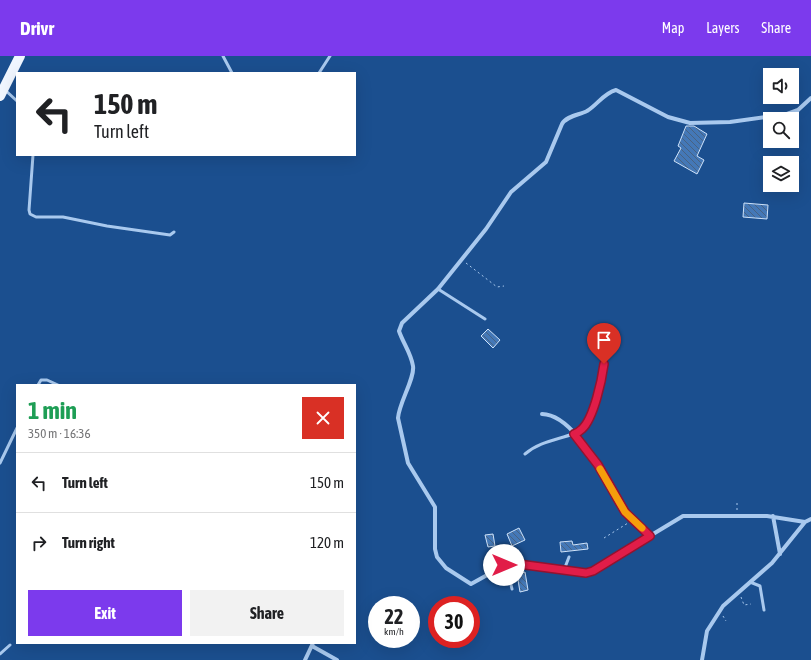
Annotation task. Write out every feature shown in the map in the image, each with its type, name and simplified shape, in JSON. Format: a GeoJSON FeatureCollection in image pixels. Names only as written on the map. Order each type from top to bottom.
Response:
{"type":"FeatureCollection","features":[{"type":"Feature","properties":{"kind":"main road"},"geometry":{"type":"LineString","coordinates":[[2,92],[20,56]]}},
{"type":"Feature","properties":{"kind":"street"},"geometry":{"type":"LineString","coordinates":[[805,522],[773,516],[683,516],[592,572],[581,574],[564,570],[511,563],[506,564],[471,584],[441,563],[435,549],[435,507],[406,458],[398,418],[398,410],[413,369],[408,350],[400,336],[400,327],[407,318],[438,289],[486,229],[511,192],[546,162],[563,121],[590,109],[610,92],[620,91],[648,108],[668,117],[690,123],[730,122],[786,114],[798,110],[811,98]]}},
{"type":"Feature","properties":{"kind":"street"},"geometry":{"type":"LineString","coordinates":[[542,414],[549,415],[570,428],[598,465],[620,504],[650,536]]}},
{"type":"Feature","properties":{"kind":"street"},"geometry":{"type":"LineString","coordinates":[[773,516],[780,554]]}},
{"type":"Feature","properties":{"kind":"street"},"geometry":{"type":"LineString","coordinates":[[702,660],[705,637],[709,627],[726,602],[772,563],[805,522],[811,519]]}},
{"type":"Feature","properties":{"kind":"street"},"geometry":{"type":"LineString","coordinates":[[305,660],[313,644],[337,660]]}},
{"type":"Feature","properties":{"kind":"lane"},"geometry":{"type":"LineString","coordinates":[[223,56],[231,72]]}},
{"type":"Feature","properties":{"kind":"lane"},"geometry":{"type":"LineString","coordinates":[[319,72],[330,56]]}},
{"type":"Feature","properties":{"kind":"lane"},"geometry":{"type":"LineString","coordinates":[[2,92],[16,100]]}},
{"type":"Feature","properties":{"kind":"lane"},"geometry":{"type":"LineString","coordinates":[[32,156],[30,214],[36,217],[63,217],[170,236],[174,232]]}},
{"type":"Feature","properties":{"kind":"lane"},"geometry":{"type":"LineString","coordinates":[[438,289],[485,320]]}},
{"type":"Feature","properties":{"kind":"lane"},"geometry":{"type":"LineString","coordinates":[[525,454],[539,445],[582,430],[601,386],[604,364]]}},
{"type":"Feature","properties":{"kind":"lane"},"geometry":{"type":"LineString","coordinates":[[39,384],[41,380],[47,380],[56,384]]}},
{"type":"Feature","properties":{"kind":"lane"},"geometry":{"type":"LineString","coordinates":[[0,463],[16,430]]}},
{"type":"Feature","properties":{"kind":"lane"},"geometry":{"type":"LineString","coordinates":[[564,570],[569,557]]}},
{"type":"Feature","properties":{"kind":"lane"},"geometry":{"type":"LineString","coordinates":[[506,564],[512,589]]}},
{"type":"Feature","properties":{"kind":"lane"},"geometry":{"type":"LineString","coordinates":[[750,582],[760,586],[764,610]]}},
{"type":"Feature","properties":{"kind":"lane"},"geometry":{"type":"LineString","coordinates":[[0,654],[10,645]]}},
{"type":"Feature","properties":{"kind":"path"},"geometry":{"type":"LineString","coordinates":[[461,259],[497,287],[504,286]]}},
{"type":"Feature","properties":{"kind":"path"},"geometry":{"type":"LineString","coordinates":[[737,503],[737,516]]}},
{"type":"Feature","properties":{"kind":"path"},"geometry":{"type":"LineString","coordinates":[[604,538],[634,520]]}},
{"type":"Feature","properties":{"kind":"path"},"geometry":{"type":"LineString","coordinates":[[739,591],[744,605],[751,604]]}},
{"type":"Feature","properties":{"kind":"building"},"geometry":{"type":"Polygon","coordinates":[[[686,126],[694,126],[707,134],[697,156],[704,160],[697,174],[674,161],[681,148],[678,146],[686,126]]]}},
{"type":"Feature","properties":{"kind":"building"},"geometry":{"type":"Polygon","coordinates":[[[744,203],[768,205],[767,219],[743,217],[744,203]]]}},
{"type":"Feature","properties":{"kind":"building"},"geometry":{"type":"Polygon","coordinates":[[[488,329],[500,340],[493,348],[481,336],[488,329]]]}},
{"type":"Feature","properties":{"kind":"building"},"geometry":{"type":"Polygon","coordinates":[[[519,528],[525,540],[512,546],[507,534],[519,528]]]}},
{"type":"Feature","properties":{"kind":"building"},"geometry":{"type":"Polygon","coordinates":[[[493,534],[495,546],[488,547],[485,535],[493,534]]]}},
{"type":"Feature","properties":{"kind":"building"},"geometry":{"type":"Polygon","coordinates":[[[572,541],[573,545],[587,543],[588,549],[561,552],[560,542],[572,541]]]}},
{"type":"Feature","properties":{"kind":"building"},"geometry":{"type":"Polygon","coordinates":[[[525,572],[528,590],[520,592],[517,574],[525,572]]]}},
{"type":"Feature","properties":{"kind":"slow traffic"},"geometry":{"type":"LineString","coordinates":[[600,469],[625,512],[642,528]]}},
{"type":"Feature","properties":{"kind":"route"},"geometry":{"type":"LineString","coordinates":[[504,565],[511,563],[583,574],[593,571],[650,536],[625,512],[598,465],[574,434],[582,430],[585,425],[601,386],[604,364]]}}]}
